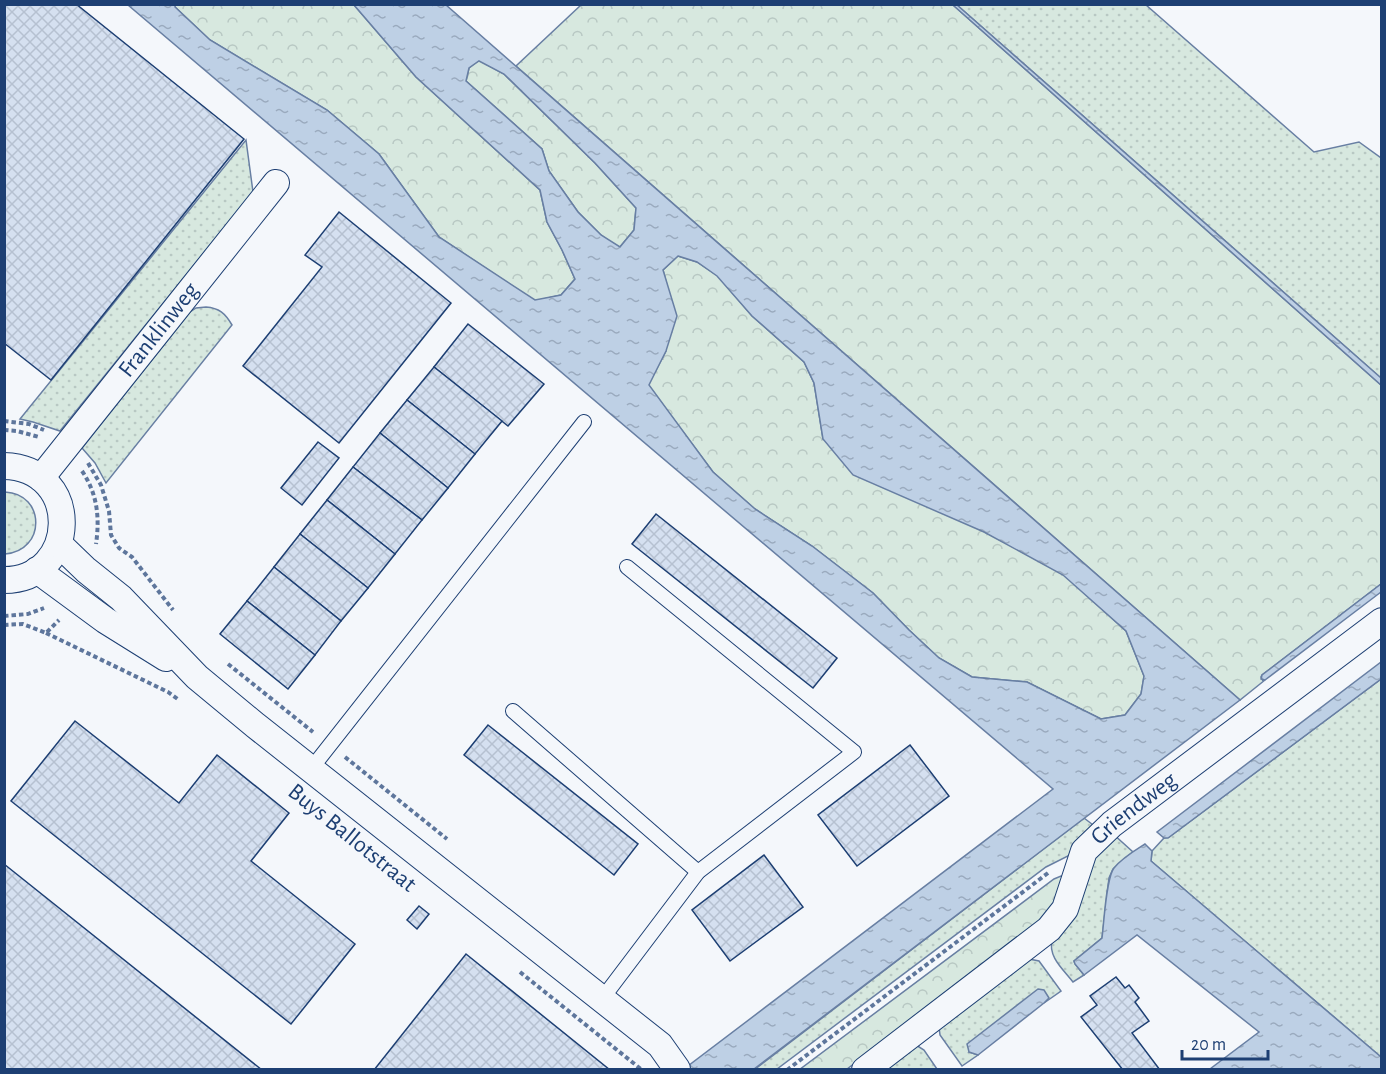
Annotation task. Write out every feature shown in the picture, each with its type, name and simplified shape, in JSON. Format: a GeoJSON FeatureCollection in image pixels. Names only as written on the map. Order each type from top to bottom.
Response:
{"type":"FeatureCollection","features":[{"type":"Feature","properties":{"kind":"street","name":"Franklinweg"},"geometry":{"type":"LineString","coordinates":[[41,478],[276,183]]}},
{"type":"Feature","properties":{"kind":"street"},"geometry":{"type":"LineString","coordinates":[[4,466],[24,469],[41,478],[56,497],[63,520],[59,544],[50,559],[29,575],[4,580]]}},
{"type":"Feature","properties":{"kind":"street","name":"Buys Ballotstraat"},"geometry":{"type":"LineString","coordinates":[[59,544],[86,570],[121,598],[197,676],[311,770],[660,1045],[678,1069]]}},
{"type":"Feature","properties":{"kind":"street","name":"Buys Ballotstraat"},"geometry":{"type":"LineString","coordinates":[[37,570],[105,620],[197,676]]}},
{"type":"Feature","properties":{"kind":"street","name":"Griendweg"},"geometry":{"type":"LineString","coordinates":[[865,1070],[1049,930],[1065,909],[1084,851],[1112,824],[1382,621]]}},
{"type":"Feature","properties":{"kind":"lane","name":"Buys Ballotstraat"},"geometry":{"type":"LineString","coordinates":[[311,770],[584,422]]}},
{"type":"Feature","properties":{"kind":"lane"},"geometry":{"type":"LineString","coordinates":[[602,999],[698,872],[854,752],[627,567]]}},
{"type":"Feature","properties":{"kind":"lane"},"geometry":{"type":"LineString","coordinates":[[513,711],[698,872]]}},
{"type":"Feature","properties":{"kind":"path"},"geometry":{"type":"LineString","coordinates":[[4,421],[29,423],[54,433],[69,443],[88,462],[101,485],[109,511],[111,534],[119,548],[132,557],[180,618]]}},
{"type":"Feature","properties":{"kind":"path"},"geometry":{"type":"LineString","coordinates":[[46,633],[168,692],[187,707]]}},
{"type":"Feature","properties":{"kind":"path"},"geometry":{"type":"LineString","coordinates":[[224,661],[448,839]]}},
{"type":"Feature","properties":{"kind":"path"},"geometry":{"type":"LineString","coordinates":[[787,1070],[1046,875]]}},
{"type":"Feature","properties":{"kind":"path"},"geometry":{"type":"LineString","coordinates":[[512,966],[642,1070]]}},
{"type":"Feature","properties":{"kind":"green space"},"geometry":{"type":"Polygon","coordinates":[[[175,5],[354,5],[416,77],[540,190],[547,222],[575,279],[561,295],[535,301],[439,237],[379,154],[327,110],[210,40],[175,5]]]}},
{"type":"Feature","properties":{"kind":"green space"},"geometry":{"type":"Polygon","coordinates":[[[581,5],[953,5],[1381,385],[1381,584],[1262,675],[1263,681],[1265,680],[1240,700],[516,66],[581,5]]]}},
{"type":"Feature","properties":{"kind":"green space"},"geometry":{"type":"Polygon","coordinates":[[[957,5],[1146,5],[1314,152],[1359,142],[1381,158],[1381,378],[957,5]]]}},
{"type":"Feature","properties":{"kind":"green space"},"geometry":{"type":"Polygon","coordinates":[[[479,60],[504,74],[595,163],[636,208],[634,230],[619,248],[601,235],[578,212],[549,171],[542,149],[466,81],[469,68],[479,60]]]}},
{"type":"Feature","properties":{"kind":"green space"},"geometry":{"type":"Polygon","coordinates":[[[246,140],[253,192],[60,431],[20,419],[246,140]]]}},
{"type":"Feature","properties":{"kind":"green space"},"geometry":{"type":"Polygon","coordinates":[[[678,256],[697,262],[718,276],[752,316],[804,362],[814,383],[823,439],[1063,574],[1126,631],[1144,676],[1141,694],[1125,715],[1101,719],[1027,682],[972,677],[939,658],[873,593],[812,546],[755,509],[713,472],[648,385],[666,351],[667,285],[663,270],[678,256]]]}},
{"type":"Feature","properties":{"kind":"green space"},"geometry":{"type":"Polygon","coordinates":[[[206,307],[221,312],[232,325],[106,483],[95,463],[82,448],[190,312],[196,308],[206,307]]]}},
{"type":"Feature","properties":{"kind":"green space"},"geometry":{"type":"Polygon","coordinates":[[[5,492],[18,495],[28,502],[34,512],[36,523],[34,534],[28,543],[18,551],[5,554],[5,492]]]}},
{"type":"Feature","properties":{"kind":"green space"},"geometry":{"type":"Polygon","coordinates":[[[1381,679],[1381,1057],[1151,861],[1152,851],[1164,838],[1169,837],[1381,679]]]}},
{"type":"Feature","properties":{"kind":"green space"},"geometry":{"type":"Polygon","coordinates":[[[1084,818],[1097,828],[1074,853],[1046,867],[777,1069],[754,1070],[1084,818]]]}},
{"type":"Feature","properties":{"kind":"green space"},"geometry":{"type":"Polygon","coordinates":[[[1112,833],[1133,852],[1113,869],[1109,878],[1102,938],[1074,961],[1084,975],[1073,982],[1054,957],[1052,940],[1089,861],[1112,833]]]}},
{"type":"Feature","properties":{"kind":"green space"},"geometry":{"type":"Polygon","coordinates":[[[1061,876],[1066,878],[1052,914],[847,1069],[799,1070],[1054,879],[1061,876]]]}},
{"type":"Feature","properties":{"kind":"green space"},"geometry":{"type":"Polygon","coordinates":[[[1029,959],[1039,961],[1061,991],[969,1052],[978,1055],[962,1066],[940,1035],[939,1027],[1029,959]]]}},
{"type":"Feature","properties":{"kind":"green space"},"geometry":{"type":"Polygon","coordinates":[[[916,1045],[924,1050],[937,1069],[885,1070],[916,1045]]]}},
{"type":"Feature","properties":{"kind":"water"},"geometry":{"type":"Polygon","coordinates":[[[128,5],[175,5],[210,40],[327,110],[379,154],[439,237],[535,300],[561,295],[575,279],[547,222],[540,190],[416,77],[354,5],[446,5],[1240,700],[754,1069],[684,1069],[1053,789],[128,5]],[[479,61],[469,68],[466,81],[542,149],[549,171],[578,212],[601,235],[620,247],[634,230],[636,208],[595,163],[504,74],[479,61]],[[678,256],[663,270],[677,316],[666,351],[649,385],[713,472],[755,509],[812,546],[873,593],[939,658],[972,677],[1027,682],[1101,719],[1125,715],[1141,694],[1144,676],[1126,631],[1063,575],[984,532],[853,475],[823,439],[814,383],[804,362],[752,316],[717,276],[697,262],[678,256]]]}},
{"type":"Feature","properties":{"kind":"water"},"geometry":{"type":"Polygon","coordinates":[[[953,5],[957,5],[1381,378],[1381,385],[953,5]]]}},
{"type":"Feature","properties":{"kind":"water"},"geometry":{"type":"Polygon","coordinates":[[[1381,584],[1381,592],[1265,680],[1261,679],[1262,675],[1381,584]]]}},
{"type":"Feature","properties":{"kind":"water"},"geometry":{"type":"Polygon","coordinates":[[[1381,662],[1381,679],[1168,838],[1164,838],[1157,832],[1381,662]]]}},
{"type":"Feature","properties":{"kind":"water"},"geometry":{"type":"Polygon","coordinates":[[[1145,844],[1152,851],[1151,861],[1381,1057],[1381,1069],[1210,1069],[1259,1032],[1137,935],[1084,975],[1074,961],[1102,938],[1111,873],[1128,855],[1145,844]]]}},
{"type":"Feature","properties":{"kind":"water"},"geometry":{"type":"Polygon","coordinates":[[[1038,989],[1044,990],[1049,998],[1044,1003],[978,1055],[969,1052],[967,1044],[1038,989]]]}},
{"type":"Feature","properties":{"kind":"building"},"geometry":{"type":"Polygon","coordinates":[[[4,4],[76,4],[244,139],[51,380],[4,343],[4,4]]]}},
{"type":"Feature","properties":{"kind":"building"},"geometry":{"type":"Polygon","coordinates":[[[339,212],[451,303],[339,443],[243,366],[322,267],[305,255],[339,212]]]}},
{"type":"Feature","properties":{"kind":"building"},"geometry":{"type":"Polygon","coordinates":[[[468,324],[544,384],[508,426],[434,367],[468,324]]]}},
{"type":"Feature","properties":{"kind":"building"},"geometry":{"type":"Polygon","coordinates":[[[434,367],[502,421],[475,454],[407,400],[434,367]]]}},
{"type":"Feature","properties":{"kind":"building"},"geometry":{"type":"Polygon","coordinates":[[[407,400],[475,454],[448,488],[380,433],[407,400]]]}},
{"type":"Feature","properties":{"kind":"building"},"geometry":{"type":"Polygon","coordinates":[[[380,433],[448,488],[422,520],[353,467],[380,433]]]}},
{"type":"Feature","properties":{"kind":"building"},"geometry":{"type":"Polygon","coordinates":[[[318,442],[339,458],[302,505],[281,488],[318,442]]]}},
{"type":"Feature","properties":{"kind":"building"},"geometry":{"type":"Polygon","coordinates":[[[353,467],[422,520],[395,554],[327,500],[353,467]]]}},
{"type":"Feature","properties":{"kind":"building"},"geometry":{"type":"Polygon","coordinates":[[[327,500],[395,554],[368,588],[300,534],[327,500]]]}},
{"type":"Feature","properties":{"kind":"building"},"geometry":{"type":"Polygon","coordinates":[[[656,514],[837,658],[813,688],[632,544],[656,514]]]}},
{"type":"Feature","properties":{"kind":"building"},"geometry":{"type":"Polygon","coordinates":[[[300,534],[368,588],[341,621],[274,567],[300,534]]]}},
{"type":"Feature","properties":{"kind":"building"},"geometry":{"type":"Polygon","coordinates":[[[274,567],[341,621],[315,655],[247,601],[274,567]]]}},
{"type":"Feature","properties":{"kind":"building"},"geometry":{"type":"Polygon","coordinates":[[[247,601],[315,655],[288,689],[220,634],[247,601]]]}},
{"type":"Feature","properties":{"kind":"building"},"geometry":{"type":"Polygon","coordinates":[[[75,721],[179,803],[217,755],[289,813],[251,861],[355,944],[291,1024],[11,801],[75,721]]]}},
{"type":"Feature","properties":{"kind":"building"},"geometry":{"type":"Polygon","coordinates":[[[488,725],[638,844],[614,875],[464,755],[488,725]]]}},
{"type":"Feature","properties":{"kind":"building"},"geometry":{"type":"Polygon","coordinates":[[[910,745],[949,796],[857,866],[818,815],[910,745]]]}},
{"type":"Feature","properties":{"kind":"building"},"geometry":{"type":"Polygon","coordinates":[[[764,855],[803,907],[730,961],[692,910],[764,855]]]}},
{"type":"Feature","properties":{"kind":"building"},"geometry":{"type":"Polygon","coordinates":[[[4,864],[262,1070],[4,1070],[4,864]]]}},
{"type":"Feature","properties":{"kind":"building"},"geometry":{"type":"Polygon","coordinates":[[[419,906],[429,914],[417,929],[407,920],[419,906]]]}},
{"type":"Feature","properties":{"kind":"building"},"geometry":{"type":"Polygon","coordinates":[[[466,954],[610,1070],[374,1070],[466,954]]]}},
{"type":"Feature","properties":{"kind":"building"},"geometry":{"type":"Polygon","coordinates":[[[1116,977],[1125,988],[1129,985],[1139,998],[1135,1002],[1149,1021],[1132,1033],[1160,1070],[1123,1070],[1081,1017],[1097,1005],[1090,996],[1116,977]]]}}]}
